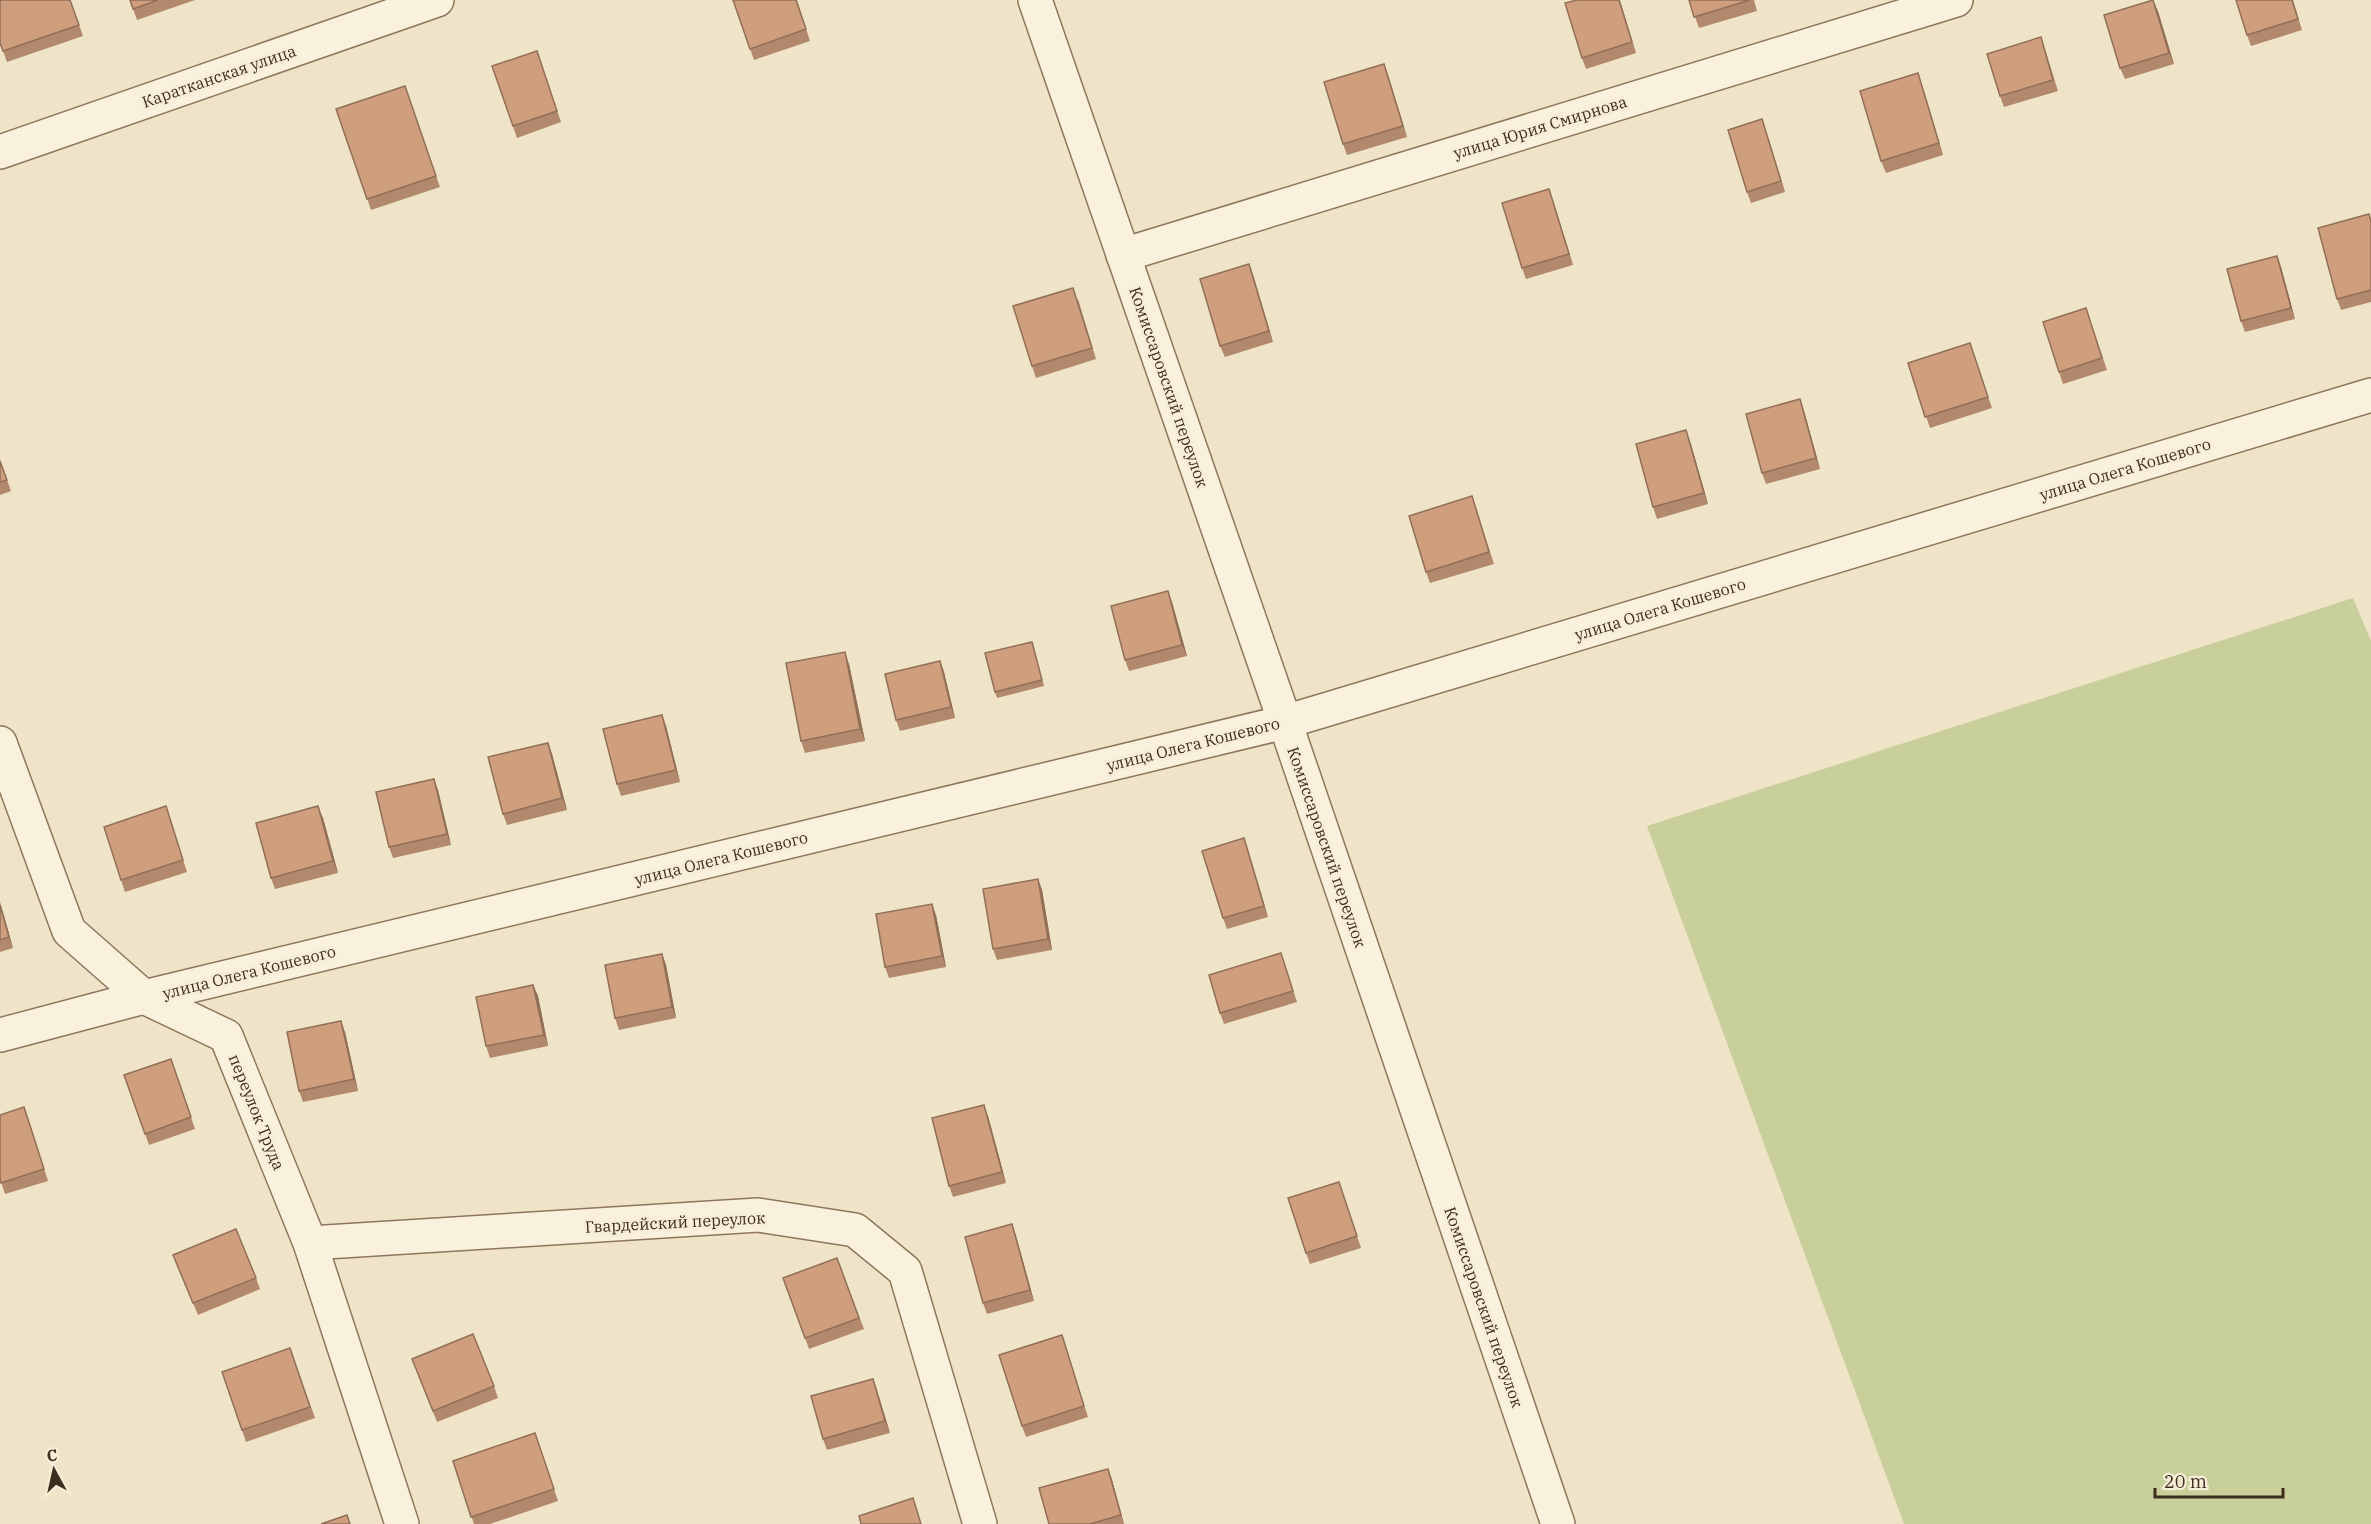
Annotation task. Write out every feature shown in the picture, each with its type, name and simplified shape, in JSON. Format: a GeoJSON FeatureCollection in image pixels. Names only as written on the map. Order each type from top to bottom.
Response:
{"type":"FeatureCollection","features":[{"type":"Feature","properties":{"kind":"street","name":"Каратканская улица"},"geometry":{"type":"LineString","coordinates":[[0,152],[437,0]]}},
{"type":"Feature","properties":{"kind":"street","name":"Комиссаровский переулок"},"geometry":{"type":"LineString","coordinates":[[1035,0],[1285,722],[1558,1524]]}},
{"type":"Feature","properties":{"kind":"street","name":"улица Юрия Смирнова"},"geometry":{"type":"LineString","coordinates":[[1123,255],[1956,0]]}},
{"type":"Feature","properties":{"kind":"street","name":"улица Олега Кошевого"},"geometry":{"type":"LineString","coordinates":[[0,1035],[144,997],[1285,722],[2371,395]]}},
{"type":"Feature","properties":{"kind":"street","name":"переулок Труда"},"geometry":{"type":"LineString","coordinates":[[0,743],[69,931],[144,997],[226,1036],[310,1243],[402,1524]]}},
{"type":"Feature","properties":{"kind":"street","name":"Гвардейский переулок"},"geometry":{"type":"LineString","coordinates":[[310,1243],[758,1215],[855,1230],[905,1271],[980,1524]]}},
{"type":"Feature","properties":{"kind":"green space"},"geometry":{"type":"Polygon","coordinates":[[[2353,598],[2371,641],[2371,1524],[1904,1524],[1647,826],[2353,598]]]}},
{"type":"Feature","properties":{"kind":"building"},"geometry":{"type":"Polygon","coordinates":[[[0,0],[70,0],[79,25],[3,51],[0,43],[0,0]]]}},
{"type":"Feature","properties":{"kind":"building"},"geometry":{"type":"Polygon","coordinates":[[[130,0],[158,0],[133,9],[130,0]]]}},
{"type":"Feature","properties":{"kind":"building"},"geometry":{"type":"Polygon","coordinates":[[[733,0],[796,0],[806,29],[750,49],[733,0]]]}},
{"type":"Feature","properties":{"kind":"building"},"geometry":{"type":"Polygon","coordinates":[[[1577,0],[1619,0],[1632,42],[1582,58],[1565,3],[1577,0]]]}},
{"type":"Feature","properties":{"kind":"building"},"geometry":{"type":"Polygon","coordinates":[[[1689,0],[1750,0],[1694,17],[1689,0]]]}},
{"type":"Feature","properties":{"kind":"building"},"geometry":{"type":"Polygon","coordinates":[[[2153,0],[2169,53],[2120,68],[2104,15],[2153,0]]]}},
{"type":"Feature","properties":{"kind":"building"},"geometry":{"type":"Polygon","coordinates":[[[2236,0],[2292,0],[2298,19],[2247,35],[2236,0]]]}},
{"type":"Feature","properties":{"kind":"building"},"geometry":{"type":"Polygon","coordinates":[[[2041,37],[2053,80],[2000,96],[1987,54],[2041,37]]]}},
{"type":"Feature","properties":{"kind":"building"},"geometry":{"type":"Polygon","coordinates":[[[537,51],[557,111],[513,126],[492,66],[537,51]]]}},
{"type":"Feature","properties":{"kind":"building"},"geometry":{"type":"Polygon","coordinates":[[[1384,64],[1403,126],[1343,144],[1324,82],[1384,64]]]}},
{"type":"Feature","properties":{"kind":"building"},"geometry":{"type":"Polygon","coordinates":[[[1918,73],[1939,143],[1881,161],[1860,91],[1918,73]]]}},
{"type":"Feature","properties":{"kind":"building"},"geometry":{"type":"Polygon","coordinates":[[[405,86],[436,176],[367,199],[336,109],[405,86]]]}},
{"type":"Feature","properties":{"kind":"building"},"geometry":{"type":"Polygon","coordinates":[[[1762,119],[1781,181],[1747,192],[1728,130],[1762,119]]]}},
{"type":"Feature","properties":{"kind":"building"},"geometry":{"type":"Polygon","coordinates":[[[1549,189],[1569,254],[1522,268],[1502,203],[1549,189]]]}},
{"type":"Feature","properties":{"kind":"building"},"geometry":{"type":"Polygon","coordinates":[[[2369,214],[2371,290],[2337,299],[2318,228],[2369,214]]]}},
{"type":"Feature","properties":{"kind":"building"},"geometry":{"type":"Polygon","coordinates":[[[2277,256],[2291,308],[2241,321],[2227,269],[2277,256]]]}},
{"type":"Feature","properties":{"kind":"building"},"geometry":{"type":"Polygon","coordinates":[[[1249,264],[1269,331],[1220,346],[1200,279],[1249,264]]]}},
{"type":"Feature","properties":{"kind":"building"},"geometry":{"type":"Polygon","coordinates":[[[1073,288],[1092,348],[1032,366],[1013,306],[1073,288]]]}},
{"type":"Feature","properties":{"kind":"building"},"geometry":{"type":"Polygon","coordinates":[[[2086,308],[2102,358],[2059,372],[2043,322],[2086,308]]]}},
{"type":"Feature","properties":{"kind":"building"},"geometry":{"type":"Polygon","coordinates":[[[1970,343],[1988,397],[1925,417],[1908,363],[1970,343]]]}},
{"type":"Feature","properties":{"kind":"building"},"geometry":{"type":"Polygon","coordinates":[[[1800,399],[1816,458],[1762,473],[1746,414],[1800,399]]]}},
{"type":"Feature","properties":{"kind":"building"},"geometry":{"type":"Polygon","coordinates":[[[1686,430],[1704,493],[1653,507],[1636,444],[1686,430]]]}},
{"type":"Feature","properties":{"kind":"building"},"geometry":{"type":"Polygon","coordinates":[[[0,461],[7,480],[0,482],[0,461]]]}},
{"type":"Feature","properties":{"kind":"building"},"geometry":{"type":"Polygon","coordinates":[[[1472,496],[1489,552],[1426,572],[1409,516],[1472,496]]]}},
{"type":"Feature","properties":{"kind":"building"},"geometry":{"type":"Polygon","coordinates":[[[1168,591],[1182,645],[1125,660],[1111,606],[1168,591]]]}},
{"type":"Feature","properties":{"kind":"building"},"geometry":{"type":"Polygon","coordinates":[[[1032,642],[1042,680],[995,692],[985,653],[1032,642]]]}},
{"type":"Feature","properties":{"kind":"building"},"geometry":{"type":"Polygon","coordinates":[[[845,652],[860,729],[801,741],[786,663],[845,652]]]}},
{"type":"Feature","properties":{"kind":"building"},"geometry":{"type":"Polygon","coordinates":[[[940,661],[951,707],[896,720],[885,674],[940,661]]]}},
{"type":"Feature","properties":{"kind":"building"},"geometry":{"type":"Polygon","coordinates":[[[662,715],[676,770],[617,784],[603,729],[662,715]]]}},
{"type":"Feature","properties":{"kind":"building"},"geometry":{"type":"Polygon","coordinates":[[[548,743],[562,798],[503,814],[488,757],[548,743]]]}},
{"type":"Feature","properties":{"kind":"building"},"geometry":{"type":"Polygon","coordinates":[[[434,779],[447,834],[389,847],[376,792],[434,779]]]}},
{"type":"Feature","properties":{"kind":"building"},"geometry":{"type":"Polygon","coordinates":[[[166,806],[183,860],[121,880],[104,827],[166,806]]]}},
{"type":"Feature","properties":{"kind":"building"},"geometry":{"type":"Polygon","coordinates":[[[318,806],[333,861],[271,878],[256,823],[318,806]]]}},
{"type":"Feature","properties":{"kind":"building"},"geometry":{"type":"Polygon","coordinates":[[[1244,838],[1264,906],[1223,918],[1202,851],[1244,838]]]}},
{"type":"Feature","properties":{"kind":"building"},"geometry":{"type":"Polygon","coordinates":[[[1038,879],[1048,939],[993,949],[983,889],[1038,879]]]}},
{"type":"Feature","properties":{"kind":"building"},"geometry":{"type":"Polygon","coordinates":[[[932,904],[942,956],[885,967],[876,914],[932,904]]]}},
{"type":"Feature","properties":{"kind":"building"},"geometry":{"type":"Polygon","coordinates":[[[0,905],[9,937],[0,940],[0,905]]]}},
{"type":"Feature","properties":{"kind":"building"},"geometry":{"type":"Polygon","coordinates":[[[1281,953],[1293,991],[1220,1013],[1209,975],[1281,953]]]}},
{"type":"Feature","properties":{"kind":"building"},"geometry":{"type":"Polygon","coordinates":[[[662,954],[672,1007],[615,1018],[605,965],[662,954]]]}},
{"type":"Feature","properties":{"kind":"building"},"geometry":{"type":"Polygon","coordinates":[[[533,985],[544,1035],[486,1046],[476,997],[533,985]]]}},
{"type":"Feature","properties":{"kind":"building"},"geometry":{"type":"Polygon","coordinates":[[[341,1021],[354,1079],[299,1091],[287,1032],[341,1021]]]}},
{"type":"Feature","properties":{"kind":"building"},"geometry":{"type":"Polygon","coordinates":[[[171,1059],[191,1117],[145,1134],[124,1075],[171,1059]]]}},
{"type":"Feature","properties":{"kind":"building"},"geometry":{"type":"Polygon","coordinates":[[[984,1105],[1002,1172],[949,1186],[932,1118],[984,1105]]]}},
{"type":"Feature","properties":{"kind":"building"},"geometry":{"type":"Polygon","coordinates":[[[24,1107],[44,1169],[1,1183],[0,1115],[24,1107]]]}},
{"type":"Feature","properties":{"kind":"building"},"geometry":{"type":"Polygon","coordinates":[[[1339,1182],[1357,1236],[1306,1253],[1288,1198],[1339,1182]]]}},
{"type":"Feature","properties":{"kind":"building"},"geometry":{"type":"Polygon","coordinates":[[[1012,1224],[1030,1290],[983,1303],[965,1237],[1012,1224]]]}},
{"type":"Feature","properties":{"kind":"building"},"geometry":{"type":"Polygon","coordinates":[[[236,1229],[256,1278],[193,1303],[173,1255],[236,1229]]]}},
{"type":"Feature","properties":{"kind":"building"},"geometry":{"type":"Polygon","coordinates":[[[837,1258],[859,1318],[805,1338],[783,1278],[837,1258]]]}},
{"type":"Feature","properties":{"kind":"building"},"geometry":{"type":"Polygon","coordinates":[[[473,1334],[494,1386],[433,1411],[412,1359],[473,1334]]]}},
{"type":"Feature","properties":{"kind":"building"},"geometry":{"type":"Polygon","coordinates":[[[1062,1335],[1084,1406],[1022,1426],[999,1355],[1062,1335]]]}},
{"type":"Feature","properties":{"kind":"building"},"geometry":{"type":"Polygon","coordinates":[[[290,1348],[310,1407],[242,1430],[222,1372],[290,1348]]]}},
{"type":"Feature","properties":{"kind":"building"},"geometry":{"type":"Polygon","coordinates":[[[873,1379],[885,1421],[823,1439],[811,1396],[873,1379]]]}},
{"type":"Feature","properties":{"kind":"building"},"geometry":{"type":"Polygon","coordinates":[[[535,1433],[554,1489],[471,1517],[453,1461],[535,1433]]]}},
{"type":"Feature","properties":{"kind":"building"},"geometry":{"type":"Polygon","coordinates":[[[1108,1469],[1121,1515],[1090,1524],[1049,1524],[1039,1488],[1108,1469]]]}},
{"type":"Feature","properties":{"kind":"building"},"geometry":{"type":"Polygon","coordinates":[[[913,1498],[921,1524],[861,1524],[859,1516],[913,1498]]]}},
{"type":"Feature","properties":{"kind":"building"},"geometry":{"type":"Polygon","coordinates":[[[347,1515],[350,1524],[321,1524],[347,1515]]]}}]}
